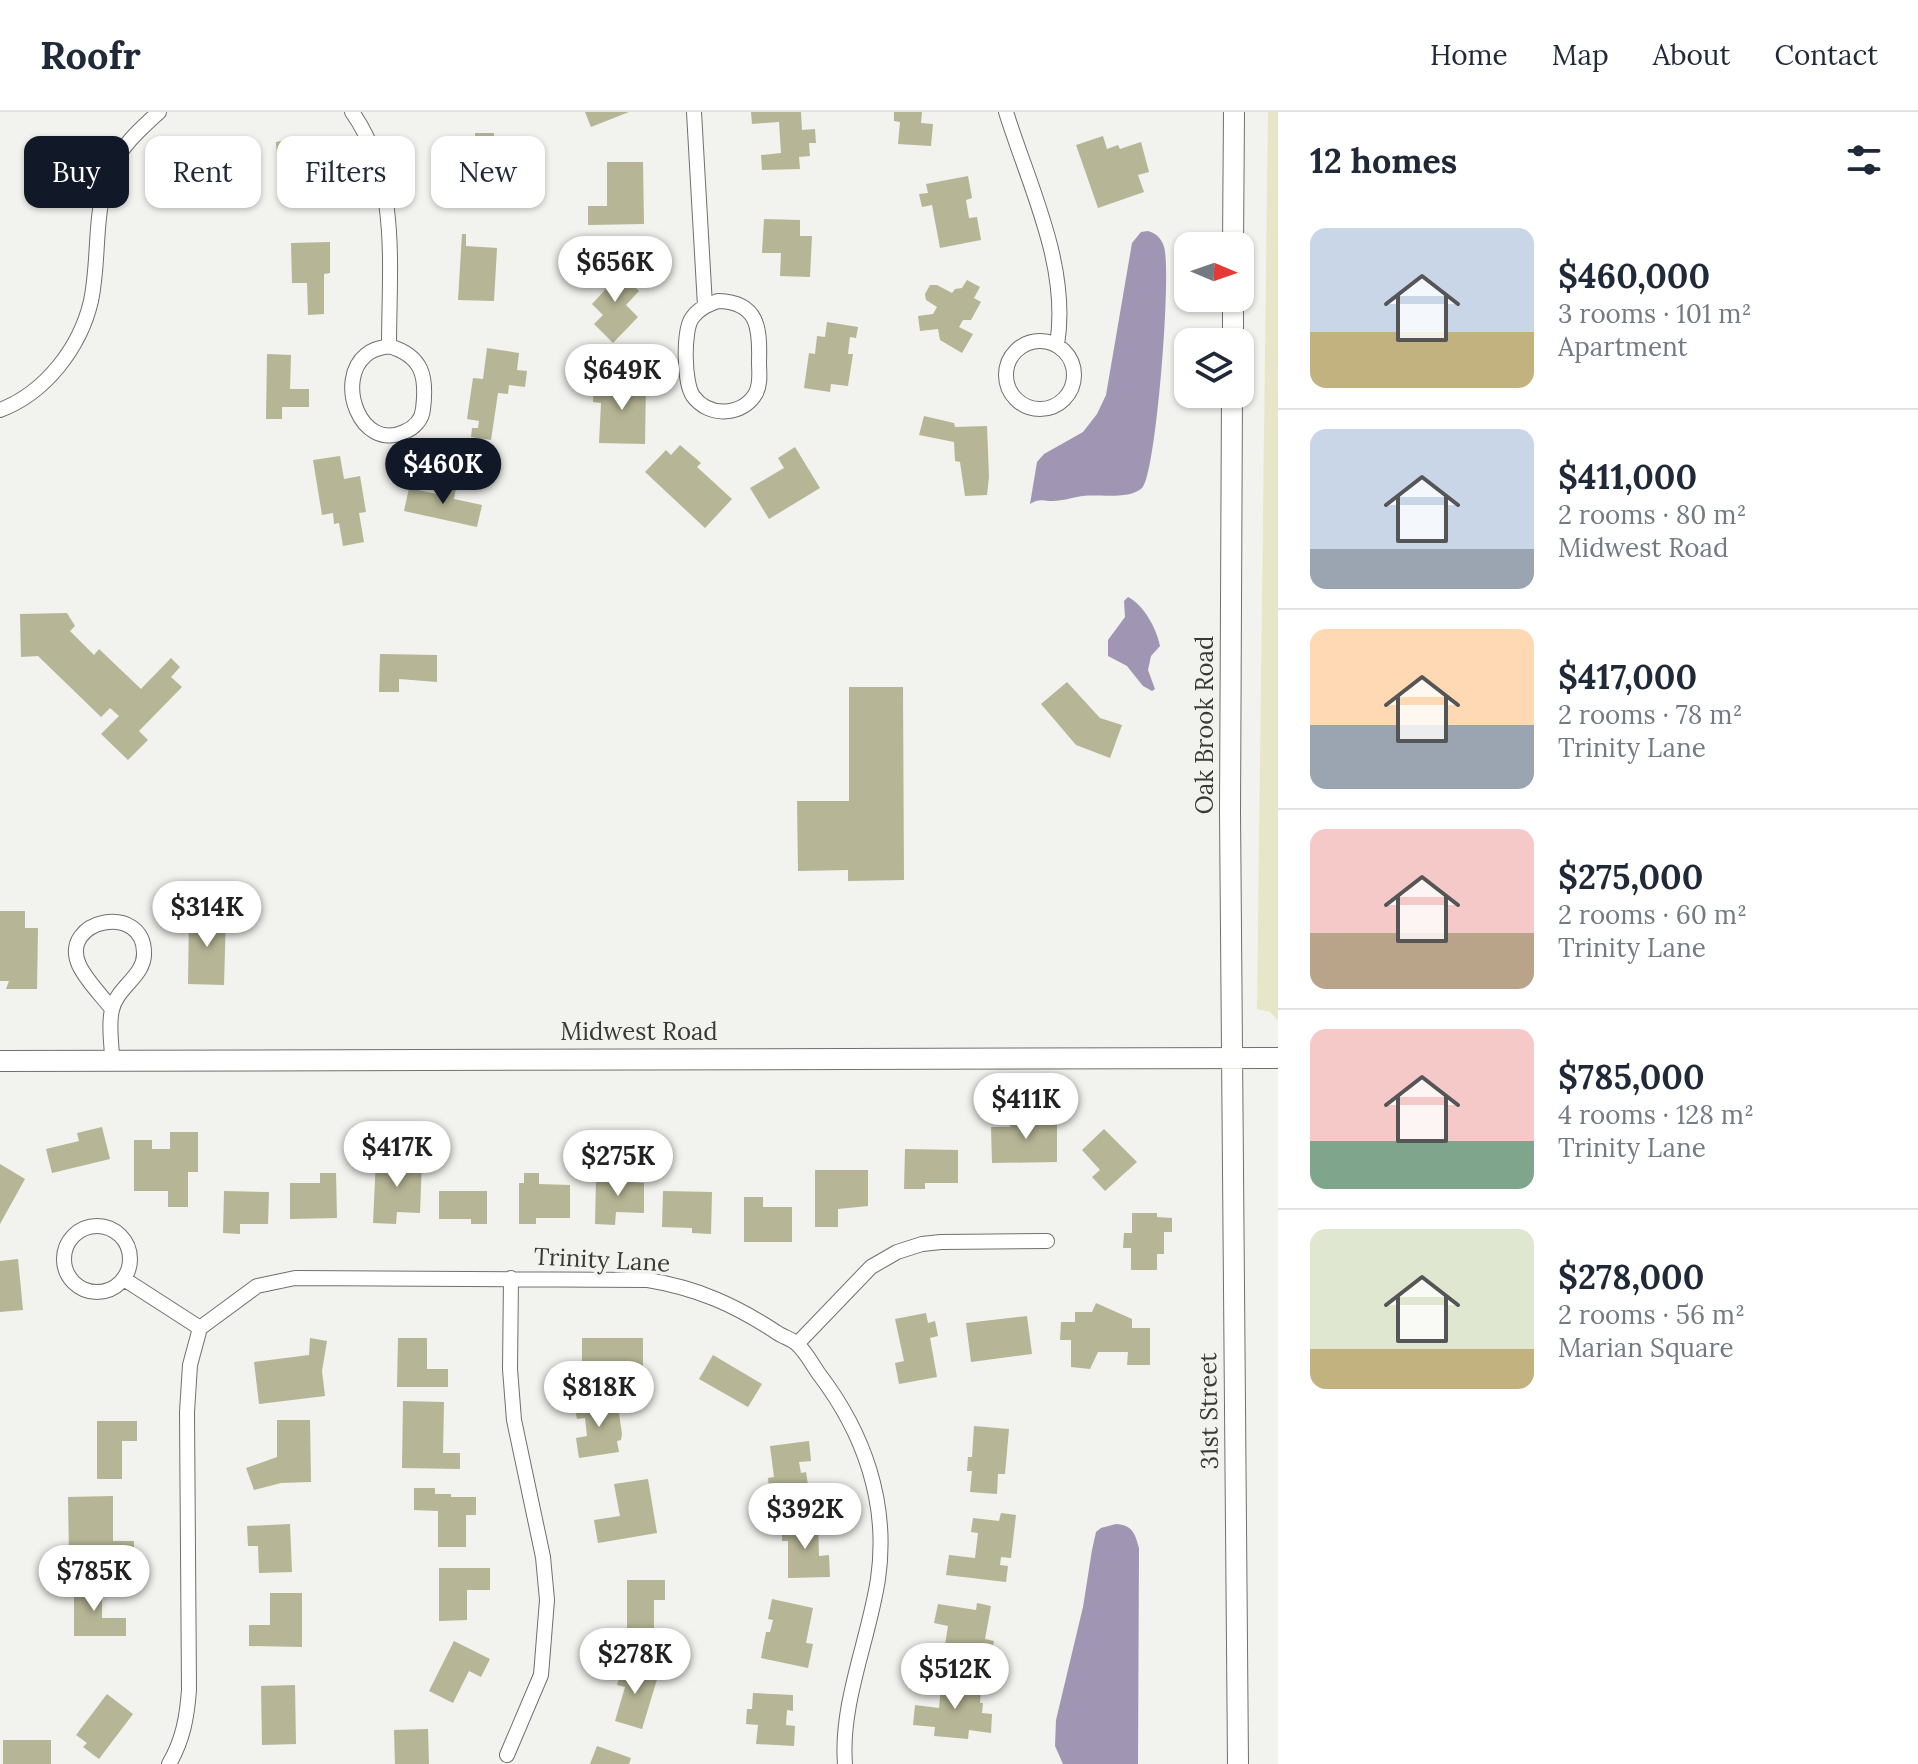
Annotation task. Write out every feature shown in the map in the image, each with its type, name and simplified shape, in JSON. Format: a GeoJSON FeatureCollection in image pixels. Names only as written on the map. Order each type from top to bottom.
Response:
{"type":"FeatureCollection","features":[{"type":"Feature","properties":{"kind":"main road"},"geometry":{"type":"LineString","coordinates":[[1233,232],[1234,112]]}},
{"type":"Feature","properties":{"kind":"main road","name":"Oak Brook Road"},"geometry":{"type":"LineString","coordinates":[[1232,408],[1232,1057]]}},
{"type":"Feature","properties":{"kind":"main road","name":"31st Street"},"geometry":{"type":"LineString","coordinates":[[1232,1057],[1238,1764]]}},
{"type":"Feature","properties":{"kind":"main road","name":"Midwest Road"},"geometry":{"type":"LineString","coordinates":[[0,1061],[1278,1058]]}},
{"type":"Feature","properties":{"kind":"street"},"geometry":{"type":"LineString","coordinates":[[0,410],[33,392],[69,353],[91,302],[96,230],[109,171],[135,135],[159,112]]}},
{"type":"Feature","properties":{"kind":"street"},"geometry":{"type":"LineString","coordinates":[[352,112],[376,160],[387,206],[390,239],[389,346]]}},
{"type":"Feature","properties":{"kind":"street"},"geometry":{"type":"LineString","coordinates":[[694,112],[705,306]]}},
{"type":"Feature","properties":{"kind":"street"},"geometry":{"type":"LineString","coordinates":[[1006,112],[1053,260],[1061,322],[1057,345]]}},
{"type":"Feature","properties":{"kind":"street"},"geometry":{"type":"LineString","coordinates":[[718,301],[739,305],[755,320],[760,334],[759,384],[756,393],[741,408],[719,412],[701,404],[689,387],[687,331],[693,317],[705,306],[718,301]]}},
{"type":"Feature","properties":{"kind":"street"},"geometry":{"type":"LineString","coordinates":[[1037,341],[1057,345],[1074,367],[1068,395],[1054,407],[1035,409],[1026,406],[1012,394],[1008,385],[1007,367],[1011,358],[1018,349],[1037,341]]}},
{"type":"Feature","properties":{"kind":"street"},"geometry":{"type":"LineString","coordinates":[[389,346],[403,350],[416,360],[424,383],[423,413],[419,421],[410,429],[389,436],[370,430],[358,416],[354,403],[358,363],[372,350],[389,346]]}},
{"type":"Feature","properties":{"kind":"street"},"geometry":{"type":"LineString","coordinates":[[112,1009],[79,966],[76,955],[82,933],[91,926],[113,921],[136,929],[145,954],[141,966],[112,1009],[112,1059]]}},
{"type":"Feature","properties":{"kind":"street"},"geometry":{"type":"LineString","coordinates":[[87,1227],[114,1230],[128,1246],[131,1259],[124,1279],[105,1292],[94,1293],[75,1285],[64,1266],[64,1256],[73,1237],[87,1227]]}},
{"type":"Feature","properties":{"kind":"street"},"geometry":{"type":"LineString","coordinates":[[797,1344],[871,1267],[897,1252],[941,1242],[1047,1241]]}},
{"type":"Feature","properties":{"kind":"street"},"geometry":{"type":"LineString","coordinates":[[507,1755],[541,1675],[547,1600],[543,1557],[514,1420],[510,1369],[511,1278]]}},
{"type":"Feature","properties":{"kind":"street","name":"Trinity Lane"},"geometry":{"type":"LineString","coordinates":[[200,1328],[257,1286],[275,1280],[618,1278],[675,1284],[731,1304],[797,1344],[835,1394],[851,1421],[871,1472],[879,1511],[881,1546],[878,1576],[844,1732],[845,1764]]}},
{"type":"Feature","properties":{"kind":"street"},"geometry":{"type":"LineString","coordinates":[[124,1279],[200,1328],[188,1375],[189,1690],[181,1740],[169,1764]]}},
{"type":"Feature","properties":{"kind":"green space"},"geometry":{"type":"Polygon","coordinates":[[[1268,112],[1278,112],[1278,1020],[1270,1012],[1257,1009],[1268,112]]]}},
{"type":"Feature","properties":{"kind":"shaded area"},"geometry":{"type":"Polygon","coordinates":[[[1148,231],[1162,241],[1164,247],[1166,293],[1157,413],[1142,488],[1130,494],[1039,500],[1030,504],[1037,462],[1044,454],[1083,432],[1106,395],[1132,243],[1141,232],[1148,231]]]}},
{"type":"Feature","properties":{"kind":"shaded area"},"geometry":{"type":"Polygon","coordinates":[[[1128,597],[1144,611],[1160,646],[1151,656],[1148,670],[1155,689],[1152,691],[1143,686],[1127,666],[1108,656],[1108,640],[1125,617],[1124,601],[1128,597]]]}},
{"type":"Feature","properties":{"kind":"shaded area"},"geometry":{"type":"Polygon","coordinates":[[[1116,1524],[1132,1531],[1139,1548],[1138,1764],[1063,1764],[1055,1746],[1056,1720],[1083,1607],[1092,1550],[1096,1532],[1116,1524]]]}},
{"type":"Feature","properties":{"kind":"building"},"geometry":{"type":"Polygon","coordinates":[[[585,112],[629,112],[591,127],[585,112]]]}},
{"type":"Feature","properties":{"kind":"building"},"geometry":{"type":"Polygon","coordinates":[[[751,112],[801,112],[802,130],[815,129],[816,143],[809,143],[810,156],[799,157],[800,169],[762,170],[761,155],[781,153],[779,122],[752,124],[751,112]]]}},
{"type":"Feature","properties":{"kind":"building"},"geometry":{"type":"Polygon","coordinates":[[[894,112],[922,112],[921,123],[933,124],[931,146],[898,144],[900,122],[894,121],[894,112]]]}},
{"type":"Feature","properties":{"kind":"building"},"geometry":{"type":"Polygon","coordinates":[[[475,133],[494,133],[494,136],[475,136],[475,133]]]}},
{"type":"Feature","properties":{"kind":"building"},"geometry":{"type":"Polygon","coordinates":[[[1103,136],[1107,149],[1118,145],[1120,149],[1141,142],[1149,172],[1138,175],[1144,192],[1098,208],[1076,145],[1103,136]]]}},
{"type":"Feature","properties":{"kind":"building"},"geometry":{"type":"Polygon","coordinates":[[[607,162],[643,162],[644,224],[588,225],[588,206],[607,206],[607,162]]]}},
{"type":"Feature","properties":{"kind":"building"},"geometry":{"type":"Polygon","coordinates":[[[968,176],[972,198],[966,200],[969,218],[977,217],[981,240],[940,248],[932,205],[922,207],[919,194],[928,193],[926,184],[968,176]]]}},
{"type":"Feature","properties":{"kind":"building"},"geometry":{"type":"Polygon","coordinates":[[[764,219],[800,220],[800,236],[812,236],[810,277],[780,276],[781,253],[762,253],[764,219]]]}},
{"type":"Feature","properties":{"kind":"building"},"geometry":{"type":"Polygon","coordinates":[[[462,234],[466,234],[466,246],[497,248],[494,301],[458,300],[462,234]]]}},
{"type":"Feature","properties":{"kind":"building"},"geometry":{"type":"Polygon","coordinates":[[[330,242],[330,273],[324,274],[324,314],[308,315],[307,283],[292,283],[291,243],[330,242]]]}},
{"type":"Feature","properties":{"kind":"building"},"geometry":{"type":"Polygon","coordinates":[[[612,265],[639,291],[626,305],[638,317],[613,343],[594,324],[603,315],[592,304],[606,289],[597,280],[612,265]]]}},
{"type":"Feature","properties":{"kind":"building"},"geometry":{"type":"Polygon","coordinates":[[[967,280],[980,287],[974,298],[981,302],[971,320],[963,320],[959,327],[973,334],[962,353],[940,340],[938,329],[920,331],[918,316],[933,314],[937,307],[926,300],[925,294],[930,285],[952,293],[962,288],[967,280]]]}},
{"type":"Feature","properties":{"kind":"building"},"geometry":{"type":"Polygon","coordinates":[[[827,322],[858,327],[856,338],[850,337],[848,354],[853,354],[848,386],[831,384],[830,392],[804,388],[809,353],[815,354],[817,336],[825,337],[827,322]]]}},
{"type":"Feature","properties":{"kind":"building"},"geometry":{"type":"Polygon","coordinates":[[[487,348],[519,353],[517,370],[527,371],[525,387],[509,385],[508,394],[498,393],[491,440],[471,437],[472,428],[478,428],[479,421],[467,419],[473,378],[483,379],[487,348]]]}},
{"type":"Feature","properties":{"kind":"building"},"geometry":{"type":"Polygon","coordinates":[[[267,354],[291,355],[290,389],[309,389],[309,407],[282,407],[282,419],[266,419],[267,354]]]}},
{"type":"Feature","properties":{"kind":"building"},"geometry":{"type":"Polygon","coordinates":[[[618,381],[646,382],[645,444],[599,443],[601,403],[593,402],[594,383],[618,384],[618,381]]]}},
{"type":"Feature","properties":{"kind":"building"},"geometry":{"type":"Polygon","coordinates":[[[924,416],[954,423],[955,427],[987,426],[987,495],[965,496],[960,462],[955,461],[954,442],[919,435],[924,416]]]}},
{"type":"Feature","properties":{"kind":"building"},"geometry":{"type":"Polygon","coordinates":[[[680,445],[701,463],[697,467],[732,499],[705,528],[645,472],[666,450],[671,455],[680,445]]]}},
{"type":"Feature","properties":{"kind":"building"},"geometry":{"type":"Polygon","coordinates":[[[795,447],[820,488],[769,519],[750,488],[784,468],[778,458],[795,447]]]}},
{"type":"Feature","properties":{"kind":"building"},"geometry":{"type":"Polygon","coordinates":[[[340,456],[344,479],[360,476],[366,512],[359,513],[364,542],[343,546],[339,523],[334,524],[333,513],[322,515],[313,460],[340,456]]]}},
{"type":"Feature","properties":{"kind":"building"},"geometry":{"type":"Polygon","coordinates":[[[440,484],[456,488],[454,499],[482,505],[477,527],[404,511],[409,488],[437,494],[440,484]]]}},
{"type":"Feature","properties":{"kind":"building"},"geometry":{"type":"Polygon","coordinates":[[[67,613],[75,626],[70,631],[94,655],[99,649],[141,689],[171,658],[180,667],[171,677],[182,687],[139,731],[148,740],[128,760],[101,734],[119,716],[110,708],[101,717],[38,656],[21,657],[20,614],[67,613]]]}},
{"type":"Feature","properties":{"kind":"building"},"geometry":{"type":"Polygon","coordinates":[[[380,654],[437,655],[437,682],[399,679],[399,692],[379,692],[380,654]]]}},
{"type":"Feature","properties":{"kind":"building"},"geometry":{"type":"Polygon","coordinates":[[[1067,682],[1100,718],[1122,725],[1110,758],[1076,745],[1041,704],[1067,682]]]}},
{"type":"Feature","properties":{"kind":"building"},"geometry":{"type":"Polygon","coordinates":[[[849,687],[903,687],[904,880],[848,881],[848,870],[798,871],[797,801],[849,801],[849,687]]]}},
{"type":"Feature","properties":{"kind":"building"},"geometry":{"type":"Polygon","coordinates":[[[0,911],[25,911],[25,928],[38,928],[37,989],[6,989],[9,981],[0,981],[0,911]]]}},
{"type":"Feature","properties":{"kind":"building"},"geometry":{"type":"Polygon","coordinates":[[[189,913],[226,914],[224,985],[188,984],[189,913]]]}},
{"type":"Feature","properties":{"kind":"building"},"geometry":{"type":"Polygon","coordinates":[[[1057,1116],[1057,1162],[992,1163],[991,1127],[1010,1127],[1010,1117],[1057,1116]]]}},
{"type":"Feature","properties":{"kind":"building"},"geometry":{"type":"Polygon","coordinates":[[[102,1127],[110,1159],[52,1173],[46,1149],[79,1141],[77,1133],[102,1127]]]}},
{"type":"Feature","properties":{"kind":"building"},"geometry":{"type":"Polygon","coordinates":[[[1104,1129],[1137,1162],[1105,1191],[1092,1177],[1100,1170],[1082,1150],[1104,1129]]]}},
{"type":"Feature","properties":{"kind":"building"},"geometry":{"type":"Polygon","coordinates":[[[170,1132],[198,1132],[198,1172],[188,1172],[188,1207],[168,1207],[168,1191],[134,1191],[134,1140],[152,1140],[152,1149],[170,1149],[170,1132]]]}},
{"type":"Feature","properties":{"kind":"building"},"geometry":{"type":"Polygon","coordinates":[[[905,1149],[958,1150],[958,1183],[925,1183],[925,1189],[904,1189],[905,1149]]]}},
{"type":"Feature","properties":{"kind":"building"},"geometry":{"type":"Polygon","coordinates":[[[376,1159],[422,1161],[420,1213],[397,1212],[396,1224],[373,1223],[376,1159]]]}},
{"type":"Feature","properties":{"kind":"building"},"geometry":{"type":"Polygon","coordinates":[[[0,1164],[25,1179],[0,1224],[0,1164]]]}},
{"type":"Feature","properties":{"kind":"building"},"geometry":{"type":"Polygon","coordinates":[[[815,1170],[868,1170],[868,1206],[838,1209],[838,1227],[815,1227],[815,1170]]]}},
{"type":"Feature","properties":{"kind":"building"},"geometry":{"type":"Polygon","coordinates":[[[614,1172],[633,1173],[633,1182],[644,1183],[644,1213],[616,1212],[615,1225],[595,1224],[596,1178],[614,1179],[614,1172]]]}},
{"type":"Feature","properties":{"kind":"building"},"geometry":{"type":"Polygon","coordinates":[[[320,1173],[336,1173],[337,1218],[290,1219],[290,1183],[320,1183],[320,1173]]]}},
{"type":"Feature","properties":{"kind":"building"},"geometry":{"type":"Polygon","coordinates":[[[524,1173],[539,1173],[539,1184],[570,1185],[570,1218],[536,1218],[536,1224],[519,1224],[519,1183],[524,1183],[524,1173]]]}},
{"type":"Feature","properties":{"kind":"building"},"geometry":{"type":"Polygon","coordinates":[[[224,1191],[269,1192],[268,1224],[240,1224],[240,1234],[223,1233],[224,1191]]]}},
{"type":"Feature","properties":{"kind":"building"},"geometry":{"type":"Polygon","coordinates":[[[439,1191],[487,1191],[487,1224],[471,1224],[471,1219],[439,1219],[439,1191]]]}},
{"type":"Feature","properties":{"kind":"building"},"geometry":{"type":"Polygon","coordinates":[[[663,1191],[712,1192],[711,1234],[692,1233],[692,1228],[662,1227],[663,1191]]]}},
{"type":"Feature","properties":{"kind":"building"},"geometry":{"type":"Polygon","coordinates":[[[744,1197],[763,1197],[763,1207],[792,1207],[792,1242],[744,1242],[744,1197]]]}},
{"type":"Feature","properties":{"kind":"building"},"geometry":{"type":"Polygon","coordinates":[[[1132,1213],[1157,1213],[1157,1217],[1172,1218],[1172,1232],[1164,1232],[1164,1254],[1157,1254],[1157,1270],[1131,1270],[1131,1248],[1123,1248],[1124,1233],[1132,1233],[1132,1213]]]}},
{"type":"Feature","properties":{"kind":"building"},"geometry":{"type":"Polygon","coordinates":[[[18,1259],[23,1310],[0,1312],[0,1261],[18,1259]]]}},
{"type":"Feature","properties":{"kind":"building"},"geometry":{"type":"Polygon","coordinates":[[[1096,1303],[1132,1319],[1132,1328],[1150,1328],[1150,1365],[1127,1365],[1128,1352],[1098,1352],[1090,1369],[1071,1367],[1071,1340],[1060,1340],[1061,1322],[1075,1322],[1075,1312],[1092,1312],[1096,1303]]]}},
{"type":"Feature","properties":{"kind":"building"},"geometry":{"type":"Polygon","coordinates":[[[926,1313],[928,1323],[935,1321],[938,1336],[930,1338],[937,1377],[899,1384],[895,1363],[904,1361],[895,1319],[926,1313]]]}},
{"type":"Feature","properties":{"kind":"building"},"geometry":{"type":"Polygon","coordinates":[[[1027,1316],[1032,1354],[971,1362],[966,1323],[1027,1316]]]}},
{"type":"Feature","properties":{"kind":"building"},"geometry":{"type":"Polygon","coordinates":[[[310,1338],[327,1341],[322,1371],[325,1396],[259,1404],[254,1362],[309,1355],[310,1338]]]}},
{"type":"Feature","properties":{"kind":"building"},"geometry":{"type":"Polygon","coordinates":[[[398,1338],[427,1338],[427,1369],[448,1369],[448,1387],[397,1387],[398,1338]]]}},
{"type":"Feature","properties":{"kind":"building"},"geometry":{"type":"Polygon","coordinates":[[[582,1338],[643,1338],[643,1367],[604,1367],[604,1377],[591,1377],[591,1367],[582,1367],[582,1338]]]}},
{"type":"Feature","properties":{"kind":"building"},"geometry":{"type":"Polygon","coordinates":[[[713,1355],[762,1384],[748,1407],[699,1379],[713,1355]]]}},
{"type":"Feature","properties":{"kind":"building"},"geometry":{"type":"Polygon","coordinates":[[[608,1399],[609,1408],[618,1407],[622,1434],[621,1440],[617,1441],[619,1452],[579,1458],[576,1438],[587,1436],[585,1418],[577,1419],[574,1404],[608,1399]]]}},
{"type":"Feature","properties":{"kind":"building"},"geometry":{"type":"Polygon","coordinates":[[[403,1401],[444,1402],[443,1453],[460,1453],[460,1469],[402,1468],[403,1401]]]}},
{"type":"Feature","properties":{"kind":"building"},"geometry":{"type":"Polygon","coordinates":[[[277,1420],[310,1420],[311,1482],[281,1483],[254,1490],[246,1468],[277,1457],[277,1420]]]}},
{"type":"Feature","properties":{"kind":"building"},"geometry":{"type":"Polygon","coordinates":[[[97,1421],[137,1421],[137,1441],[122,1441],[122,1479],[97,1479],[97,1421]]]}},
{"type":"Feature","properties":{"kind":"building"},"geometry":{"type":"Polygon","coordinates":[[[974,1426],[1009,1429],[1005,1474],[998,1474],[997,1494],[970,1492],[972,1471],[967,1471],[968,1457],[972,1457],[974,1426]]]}},
{"type":"Feature","properties":{"kind":"building"},"geometry":{"type":"Polygon","coordinates":[[[809,1441],[811,1461],[799,1462],[801,1473],[806,1472],[806,1502],[780,1505],[777,1487],[769,1488],[768,1478],[774,1477],[770,1446],[809,1441]]]}},
{"type":"Feature","properties":{"kind":"building"},"geometry":{"type":"Polygon","coordinates":[[[648,1479],[657,1533],[598,1543],[594,1520],[620,1516],[614,1484],[648,1479]]]}},
{"type":"Feature","properties":{"kind":"building"},"geometry":{"type":"Polygon","coordinates":[[[414,1488],[435,1488],[435,1494],[451,1494],[451,1497],[476,1497],[476,1515],[466,1515],[466,1547],[438,1547],[438,1511],[414,1510],[414,1488]]]}},
{"type":"Feature","properties":{"kind":"building"},"geometry":{"type":"Polygon","coordinates":[[[113,1496],[113,1541],[134,1541],[134,1560],[106,1561],[106,1556],[69,1557],[68,1497],[113,1496]]]}},
{"type":"Feature","properties":{"kind":"building"},"geometry":{"type":"Polygon","coordinates":[[[1001,1513],[1016,1515],[1011,1558],[1001,1557],[1000,1565],[1008,1566],[1006,1582],[946,1575],[949,1555],[975,1558],[978,1533],[971,1532],[973,1518],[999,1521],[1001,1513]]]}},
{"type":"Feature","properties":{"kind":"building"},"geometry":{"type":"Polygon","coordinates":[[[818,1521],[819,1556],[829,1555],[830,1577],[788,1578],[788,1541],[782,1541],[782,1522],[818,1521]]]}},
{"type":"Feature","properties":{"kind":"building"},"geometry":{"type":"Polygon","coordinates":[[[290,1524],[292,1572],[259,1573],[258,1546],[248,1546],[247,1526],[290,1524]]]}},
{"type":"Feature","properties":{"kind":"building"},"geometry":{"type":"Polygon","coordinates":[[[439,1568],[490,1568],[490,1590],[467,1590],[467,1620],[439,1621],[439,1568]]]}},
{"type":"Feature","properties":{"kind":"building"},"geometry":{"type":"Polygon","coordinates":[[[627,1580],[665,1580],[665,1600],[654,1600],[654,1637],[627,1637],[627,1580]]]}},
{"type":"Feature","properties":{"kind":"building"},"geometry":{"type":"Polygon","coordinates":[[[74,1582],[102,1582],[102,1618],[126,1618],[126,1636],[74,1636],[74,1582]]]}},
{"type":"Feature","properties":{"kind":"building"},"geometry":{"type":"Polygon","coordinates":[[[270,1593],[302,1593],[302,1647],[249,1646],[249,1625],[270,1625],[270,1593]]]}},
{"type":"Feature","properties":{"kind":"building"},"geometry":{"type":"Polygon","coordinates":[[[772,1599],[813,1608],[806,1643],[813,1644],[808,1668],[761,1658],[766,1632],[770,1632],[773,1620],[768,1619],[772,1599]]]}},
{"type":"Feature","properties":{"kind":"building"},"geometry":{"type":"Polygon","coordinates":[[[977,1603],[991,1606],[985,1639],[994,1641],[991,1656],[980,1654],[979,1663],[943,1657],[948,1626],[934,1623],[938,1604],[976,1610],[977,1603]]]}},
{"type":"Feature","properties":{"kind":"building"},"geometry":{"type":"Polygon","coordinates":[[[454,1641],[490,1659],[481,1677],[469,1671],[453,1703],[429,1691],[454,1641]]]}},
{"type":"Feature","properties":{"kind":"building"},"geometry":{"type":"Polygon","coordinates":[[[623,1666],[658,1676],[642,1729],[615,1721],[625,1687],[617,1685],[623,1666]]]}},
{"type":"Feature","properties":{"kind":"building"},"geometry":{"type":"Polygon","coordinates":[[[942,1676],[972,1679],[971,1688],[981,1689],[982,1713],[992,1714],[991,1733],[969,1730],[968,1739],[934,1736],[935,1727],[913,1725],[915,1705],[939,1708],[942,1676]]]}},
{"type":"Feature","properties":{"kind":"building"},"geometry":{"type":"Polygon","coordinates":[[[295,1685],[296,1744],[262,1745],[261,1686],[295,1685]]]}},
{"type":"Feature","properties":{"kind":"building"},"geometry":{"type":"Polygon","coordinates":[[[753,1693],[793,1695],[793,1711],[787,1710],[786,1725],[795,1726],[794,1746],[756,1744],[758,1725],[746,1724],[747,1709],[752,1709],[753,1693]]]}},
{"type":"Feature","properties":{"kind":"building"},"geometry":{"type":"Polygon","coordinates":[[[107,1694],[133,1714],[99,1759],[83,1747],[87,1743],[76,1735],[107,1694]]]}},
{"type":"Feature","properties":{"kind":"building"},"geometry":{"type":"Polygon","coordinates":[[[428,1729],[429,1764],[395,1764],[394,1730],[428,1729]]]}},
{"type":"Feature","properties":{"kind":"building"},"geometry":{"type":"Polygon","coordinates":[[[3,1740],[51,1740],[51,1764],[3,1764],[3,1740]]]}},
{"type":"Feature","properties":{"kind":"building"},"geometry":{"type":"Polygon","coordinates":[[[597,1746],[631,1758],[629,1764],[590,1764],[597,1746]]]}}]}
